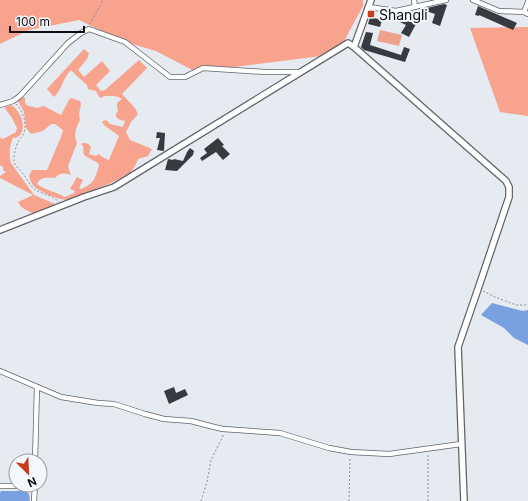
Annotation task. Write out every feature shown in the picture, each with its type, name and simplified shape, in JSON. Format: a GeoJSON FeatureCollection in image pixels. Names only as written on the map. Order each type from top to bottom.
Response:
{"type":"FeatureCollection","features":[{"type":"Feature","properties":{"kind":"street"},"geometry":{"type":"LineString","coordinates":[[354,47],[371,0]]}},
{"type":"Feature","properties":{"kind":"street"},"geometry":{"type":"LineString","coordinates":[[414,0],[415,7]]}},
{"type":"Feature","properties":{"kind":"street"},"geometry":{"type":"LineString","coordinates":[[369,7],[396,10],[446,0]]}},
{"type":"Feature","properties":{"kind":"street"},"geometry":{"type":"LineString","coordinates":[[473,0],[499,10],[526,13],[528,2]]}},
{"type":"Feature","properties":{"kind":"street"},"geometry":{"type":"LineString","coordinates":[[0,105],[13,101],[20,96],[68,43],[89,29],[126,42],[170,77],[185,77],[203,68],[265,72],[300,72]]}},
{"type":"Feature","properties":{"kind":"street"},"geometry":{"type":"LineString","coordinates":[[0,230],[84,197],[114,187],[348,43],[506,180],[509,187],[509,197],[458,347],[464,501]]}},
{"type":"Feature","properties":{"kind":"street"},"geometry":{"type":"LineString","coordinates":[[0,371],[61,396],[98,403],[114,404],[164,419],[191,421],[214,428],[280,433],[329,448],[350,452],[389,454],[461,444]]}},
{"type":"Feature","properties":{"kind":"street"},"geometry":{"type":"LineString","coordinates":[[35,453],[37,387]]}},
{"type":"Feature","properties":{"kind":"path"},"geometry":{"type":"LineString","coordinates":[[90,24],[103,0]]}},
{"type":"Feature","properties":{"kind":"path"},"geometry":{"type":"LineString","coordinates":[[13,101],[21,110],[25,129],[24,134],[17,146],[14,158],[15,164],[33,188],[51,196],[62,206]]}},
{"type":"Feature","properties":{"kind":"path"},"geometry":{"type":"LineString","coordinates":[[478,288],[495,298],[516,305],[528,305]]}},
{"type":"Feature","properties":{"kind":"path"},"geometry":{"type":"LineString","coordinates":[[201,501],[207,482],[211,460],[223,436],[223,429]]}},
{"type":"Feature","properties":{"kind":"path"},"geometry":{"type":"LineString","coordinates":[[428,448],[428,501]]}},
{"type":"Feature","properties":{"kind":"path"},"geometry":{"type":"LineString","coordinates":[[349,501],[350,452]]}},
{"type":"Feature","properties":{"kind":"shaded area"},"geometry":{"type":"Polygon","coordinates":[[[0,0],[363,0],[363,6],[337,54],[196,72],[156,51],[125,42],[79,20],[29,30],[0,44],[0,0]]]}},
{"type":"Feature","properties":{"kind":"shaded area"},"geometry":{"type":"Polygon","coordinates":[[[528,27],[528,116],[500,112],[470,28],[528,27]]]}},
{"type":"Feature","properties":{"kind":"shaded area"},"geometry":{"type":"Polygon","coordinates":[[[380,30],[402,35],[399,46],[377,41],[380,30]]]}},
{"type":"Feature","properties":{"kind":"shaded area"},"geometry":{"type":"Polygon","coordinates":[[[84,49],[89,53],[87,59],[78,70],[84,77],[102,61],[110,71],[96,85],[101,91],[105,90],[139,60],[147,68],[122,94],[135,108],[138,114],[131,122],[126,132],[130,140],[152,149],[148,156],[138,159],[130,173],[111,183],[68,200],[64,200],[49,195],[36,188],[32,184],[29,176],[32,170],[47,170],[63,130],[55,124],[51,124],[43,131],[31,134],[26,128],[24,112],[18,101],[23,97],[25,98],[26,105],[37,108],[44,106],[61,115],[71,98],[80,101],[80,120],[75,134],[77,143],[68,166],[71,175],[63,174],[58,175],[55,178],[44,178],[37,184],[65,197],[74,193],[75,191],[70,189],[77,177],[83,180],[79,188],[81,189],[89,185],[95,177],[99,165],[84,155],[83,146],[81,144],[86,143],[90,146],[91,148],[89,154],[96,156],[98,154],[109,160],[119,136],[102,122],[106,120],[110,124],[123,127],[125,121],[116,117],[118,111],[117,103],[122,99],[113,96],[99,97],[96,91],[88,89],[87,85],[71,70],[54,97],[47,89],[84,49]]]}},
{"type":"Feature","properties":{"kind":"shaded area"},"geometry":{"type":"Polygon","coordinates":[[[11,105],[22,119],[23,129],[19,136],[13,138],[10,150],[11,163],[34,195],[55,204],[55,206],[34,214],[22,208],[18,202],[33,195],[0,178],[0,176],[6,172],[0,165],[0,137],[2,139],[5,138],[16,132],[17,128],[4,107],[11,105]]]}},
{"type":"Feature","properties":{"kind":"water"},"geometry":{"type":"Polygon","coordinates":[[[492,303],[523,311],[528,310],[528,345],[514,338],[504,328],[481,315],[492,303]]]}},
{"type":"Feature","properties":{"kind":"water"},"geometry":{"type":"Polygon","coordinates":[[[1,491],[8,491],[8,493],[28,493],[30,501],[0,501],[1,491]]]}},
{"type":"Feature","properties":{"kind":"building"},"geometry":{"type":"Polygon","coordinates":[[[444,4],[447,5],[440,26],[432,23],[435,14],[426,11],[427,8],[444,4]]]}},
{"type":"Feature","properties":{"kind":"building"},"geometry":{"type":"Polygon","coordinates":[[[478,6],[517,23],[513,30],[479,15],[475,15],[478,6]]]}},
{"type":"Feature","properties":{"kind":"building"},"geometry":{"type":"Polygon","coordinates":[[[408,12],[415,12],[413,16],[421,19],[419,25],[416,24],[409,37],[401,33],[406,25],[396,20],[399,14],[402,13],[406,15],[408,12]]]}},
{"type":"Feature","properties":{"kind":"building"},"geometry":{"type":"Polygon","coordinates":[[[370,17],[382,20],[380,27],[368,24],[370,17]]]}},
{"type":"Feature","properties":{"kind":"building"},"geometry":{"type":"Polygon","coordinates":[[[366,32],[373,33],[370,45],[401,55],[404,47],[410,49],[405,62],[364,50],[361,47],[366,32]]]}},
{"type":"Feature","properties":{"kind":"building"},"geometry":{"type":"Polygon","coordinates":[[[157,132],[165,133],[164,151],[157,150],[160,138],[156,138],[157,132]]]}},
{"type":"Feature","properties":{"kind":"building"},"geometry":{"type":"Polygon","coordinates":[[[218,138],[224,145],[222,146],[230,154],[223,160],[216,152],[202,161],[200,158],[207,153],[204,149],[218,138]]]}},
{"type":"Feature","properties":{"kind":"building"},"geometry":{"type":"Polygon","coordinates":[[[190,148],[194,151],[193,155],[177,171],[165,170],[168,159],[183,161],[190,148]]]}},
{"type":"Feature","properties":{"kind":"building"},"geometry":{"type":"Polygon","coordinates":[[[174,387],[176,393],[185,389],[188,395],[169,404],[164,391],[174,387]]]}},
{"type":"Feature","properties":{"kind":"place","name":"Shangli"},"geometry":{"type":"Point","coordinates":[371,14]}}]}
